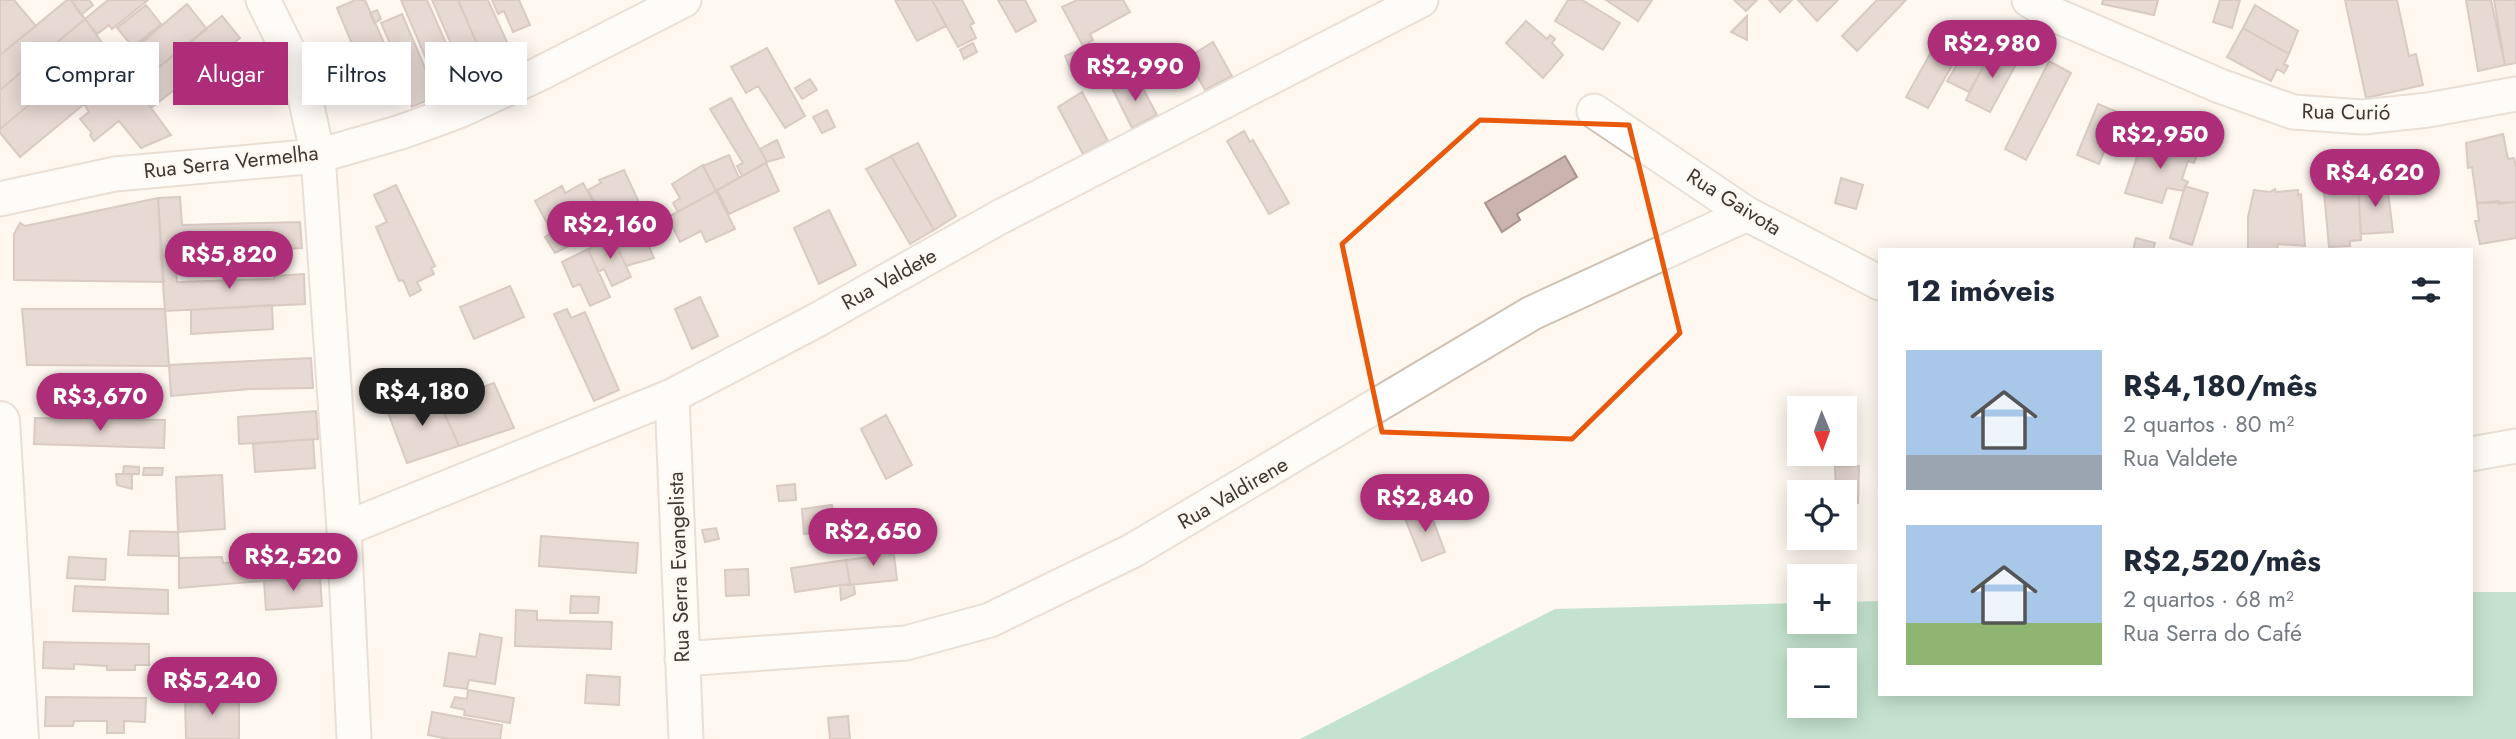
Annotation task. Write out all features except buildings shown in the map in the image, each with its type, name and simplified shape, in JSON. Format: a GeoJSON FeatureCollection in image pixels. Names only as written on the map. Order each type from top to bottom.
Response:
{"type":"FeatureCollection","features":[{"type":"Feature","properties":{"kind":"street"},"geometry":{"type":"LineString","coordinates":[[263,0],[300,75],[318,156],[344,529],[354,739]]}},
{"type":"Feature","properties":{"kind":"street","name":"Rua Serra Vermelha"},"geometry":{"type":"LineString","coordinates":[[0,199],[115,174],[318,156],[459,111],[684,0]]}},
{"type":"Feature","properties":{"kind":"street","name":"Rua Valdete"},"geometry":{"type":"LineString","coordinates":[[344,529],[672,396],[817,320],[1010,212],[1421,0]]}},
{"type":"Feature","properties":{"kind":"street","name":"Rua Curió"},"geometry":{"type":"LineString","coordinates":[[2029,0],[2053,14],[2220,86],[2293,112],[2363,117],[2428,110],[2516,94]]}},
{"type":"Feature","properties":{"kind":"street","name":"Rua Gaivota"},"geometry":{"type":"LineString","coordinates":[[1594,111],[1747,214],[1878,283]]}},
{"type":"Feature","properties":{"kind":"street","name":"Rua Valdirene"},"geometry":{"type":"LineString","coordinates":[[682,659],[906,643],[990,620],[1132,551],[1532,313],[1747,214]]}},
{"type":"Feature","properties":{"kind":"street","name":"Rua Serra Evangelista"},"geometry":{"type":"LineString","coordinates":[[672,396],[686,739]]}},
{"type":"Feature","properties":{"kind":"street"},"geometry":{"type":"LineString","coordinates":[[0,421],[19,739]]}},
{"type":"Feature","properties":{"kind":"street"},"geometry":{"type":"LineString","coordinates":[[2473,454],[2516,446]]}},
{"type":"Feature","properties":{"kind":"highlighted area"},"geometry":{"type":"Polygon","coordinates":[[[1480,120],[1629,125],[1680,333],[1572,439],[1382,432],[1342,244],[1480,120]]]}},
{"type":"Feature","properties":{"kind":"green space"},"geometry":{"type":"Polygon","coordinates":[[[2473,592],[2516,592],[2516,739],[1300,739],[1555,609],[1787,603],[1787,634],[1857,634],[1857,602],[1878,601],[1878,696],[2473,696],[2473,592]]]}}]}
